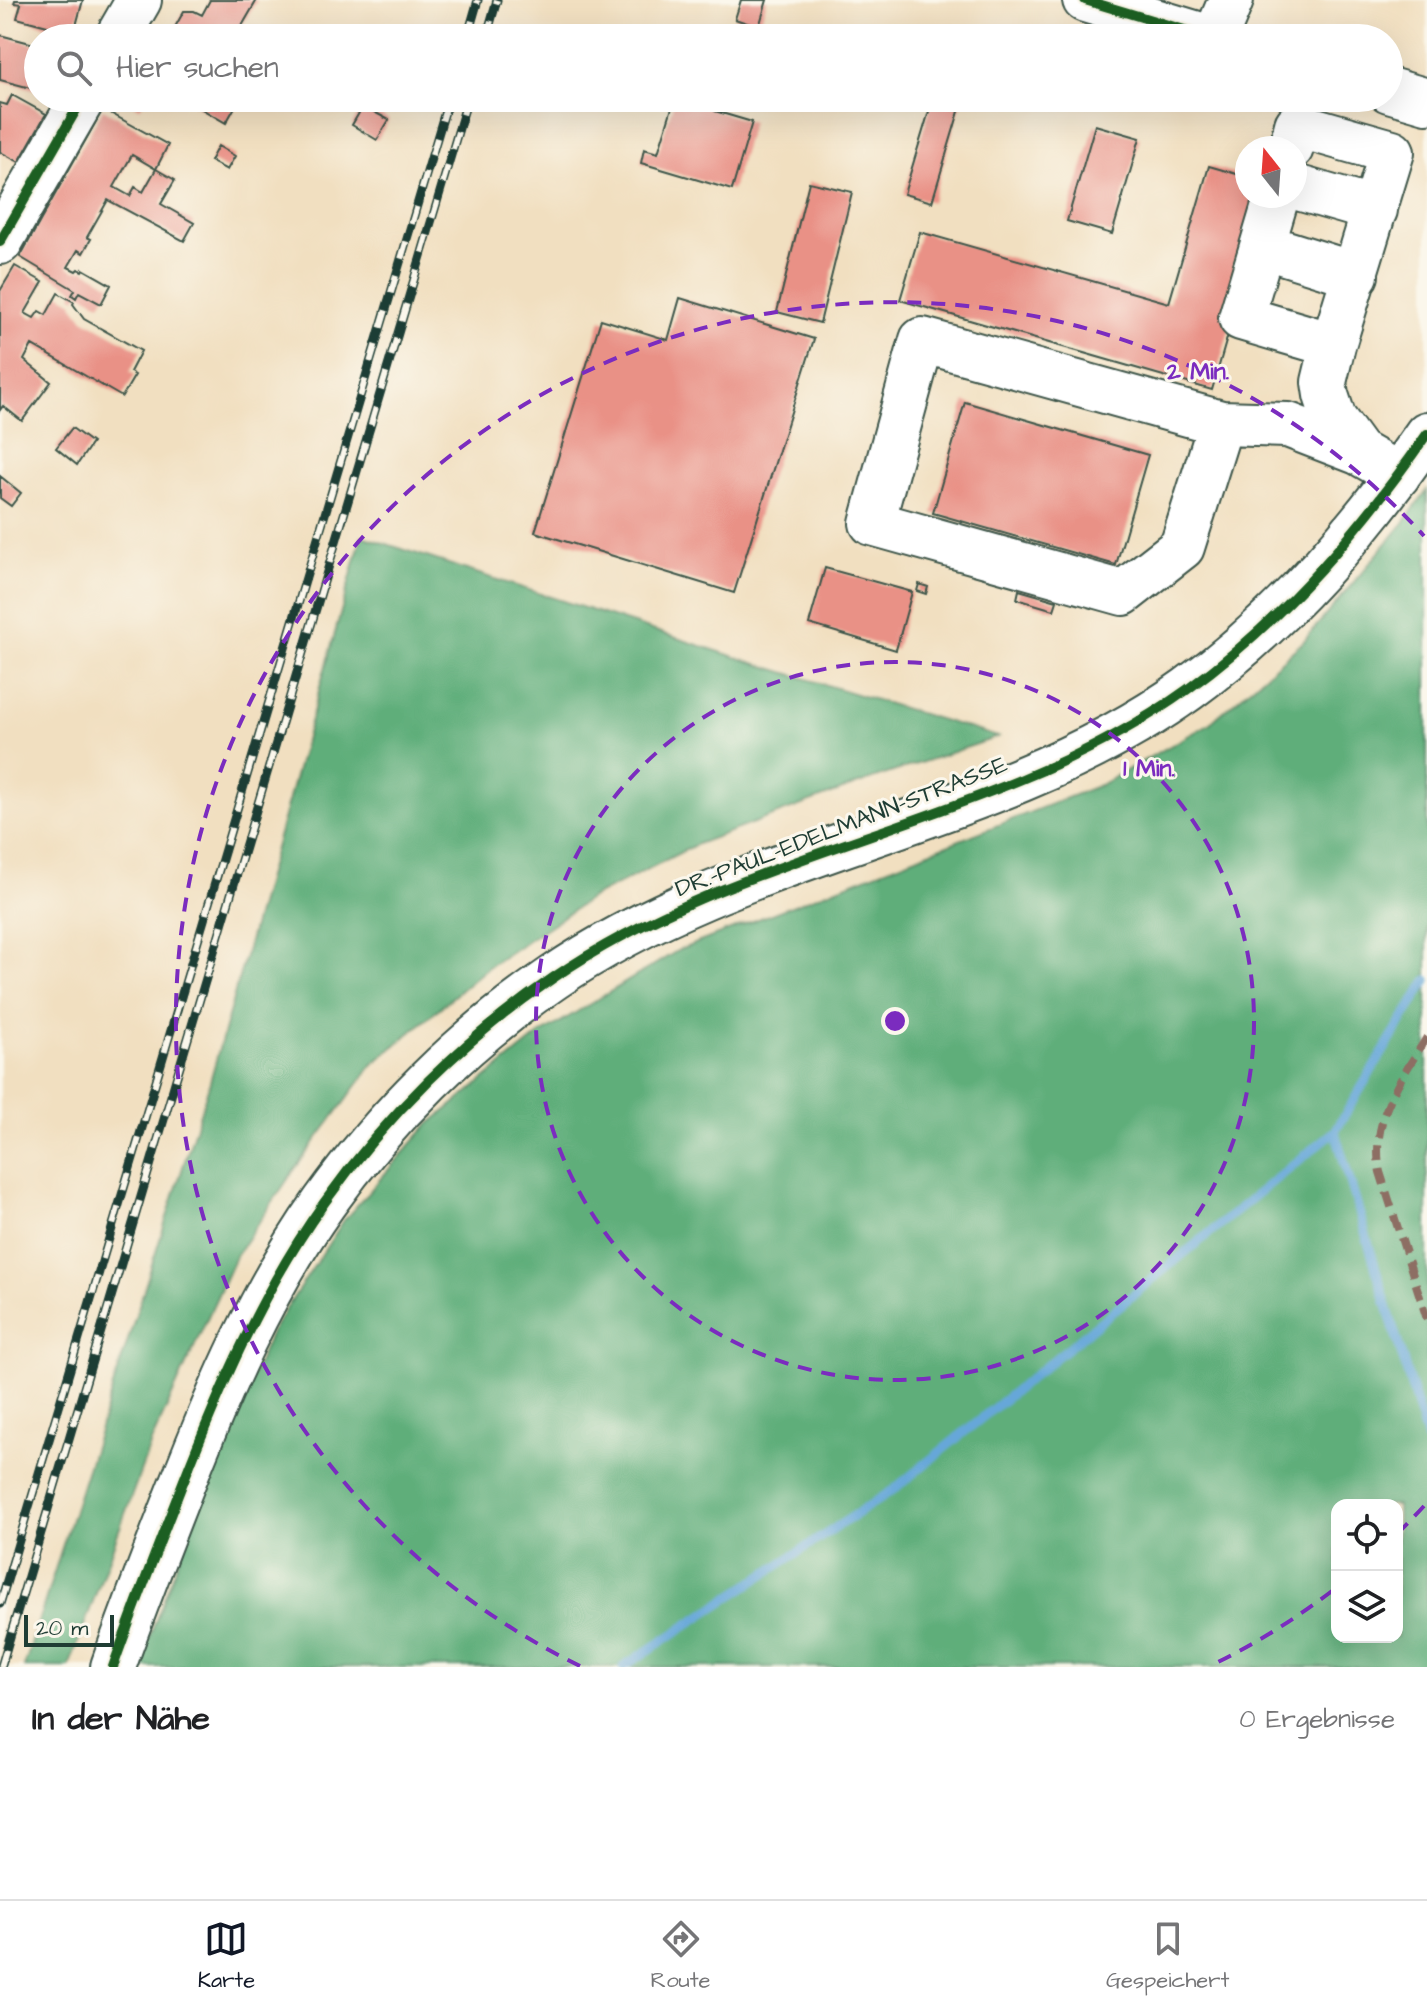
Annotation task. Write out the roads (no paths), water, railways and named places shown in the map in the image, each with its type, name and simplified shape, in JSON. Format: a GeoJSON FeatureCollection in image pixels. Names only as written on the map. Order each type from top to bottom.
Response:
{"type":"FeatureCollection","features":[{"type":"Feature","properties":{"kind":"street"},"geometry":{"type":"LineString","coordinates":[[125,24],[139,0]]}},
{"type":"Feature","properties":{"kind":"street"},"geometry":{"type":"LineString","coordinates":[[1085,0],[1166,24]]}},
{"type":"Feature","properties":{"kind":"street"},"geometry":{"type":"LineString","coordinates":[[1220,24],[1231,0]]}},
{"type":"Feature","properties":{"kind":"street"},"geometry":{"type":"LineString","coordinates":[[1403,94],[1427,101]]}},
{"type":"Feature","properties":{"kind":"street"},"geometry":{"type":"LineString","coordinates":[[0,242],[75,112]]}},
{"type":"Feature","properties":{"kind":"street"},"geometry":{"type":"LineString","coordinates":[[1294,136],[1297,125],[1392,152],[1324,382],[1334,419],[1358,452]]}},
{"type":"Feature","properties":{"kind":"street"},"geometry":{"type":"LineString","coordinates":[[1307,190],[1375,210]]}},
{"type":"Feature","properties":{"kind":"street"},"geometry":{"type":"LineString","coordinates":[[1274,208],[1241,318],[1333,345]]}},
{"type":"Feature","properties":{"kind":"street"},"geometry":{"type":"LineString","coordinates":[[1263,246],[1356,275]]}},
{"type":"Feature","properties":{"kind":"street"},"geometry":{"type":"LineString","coordinates":[[1221,423],[1182,547],[1123,593],[872,523],[922,340],[1221,423],[1288,425],[1358,452],[1398,475]]}},
{"type":"Feature","properties":{"kind":"street","name":"DR.-PAUL-EDELMANN-STRASSE"},"geometry":{"type":"LineString","coordinates":[[113,1667],[211,1413],[254,1320],[285,1264],[325,1202],[387,1123],[462,1050],[553,978],[665,913],[1024,778],[1082,752],[1160,709],[1209,673],[1272,617],[1325,562],[1398,475],[1427,434]]}},
{"type":"Feature","properties":{"kind":"waterway"},"geometry":{"type":"LineString","coordinates":[[1427,980],[1335,1131],[1427,1440]]}},
{"type":"Feature","properties":{"kind":"waterway"},"geometry":{"type":"LineString","coordinates":[[623,1667],[893,1490],[1335,1131]]}},
{"type":"Feature","properties":{"kind":"railway"},"geometry":{"type":"LineString","coordinates":[[471,24],[478,0]]}},
{"type":"Feature","properties":{"kind":"railway"},"geometry":{"type":"LineString","coordinates":[[490,24],[497,0]]}},
{"type":"Feature","properties":{"kind":"railway"},"geometry":{"type":"LineString","coordinates":[[0,1604],[445,112]]}},
{"type":"Feature","properties":{"kind":"railway"},"geometry":{"type":"LineString","coordinates":[[1,1667],[464,112]]}}]}
